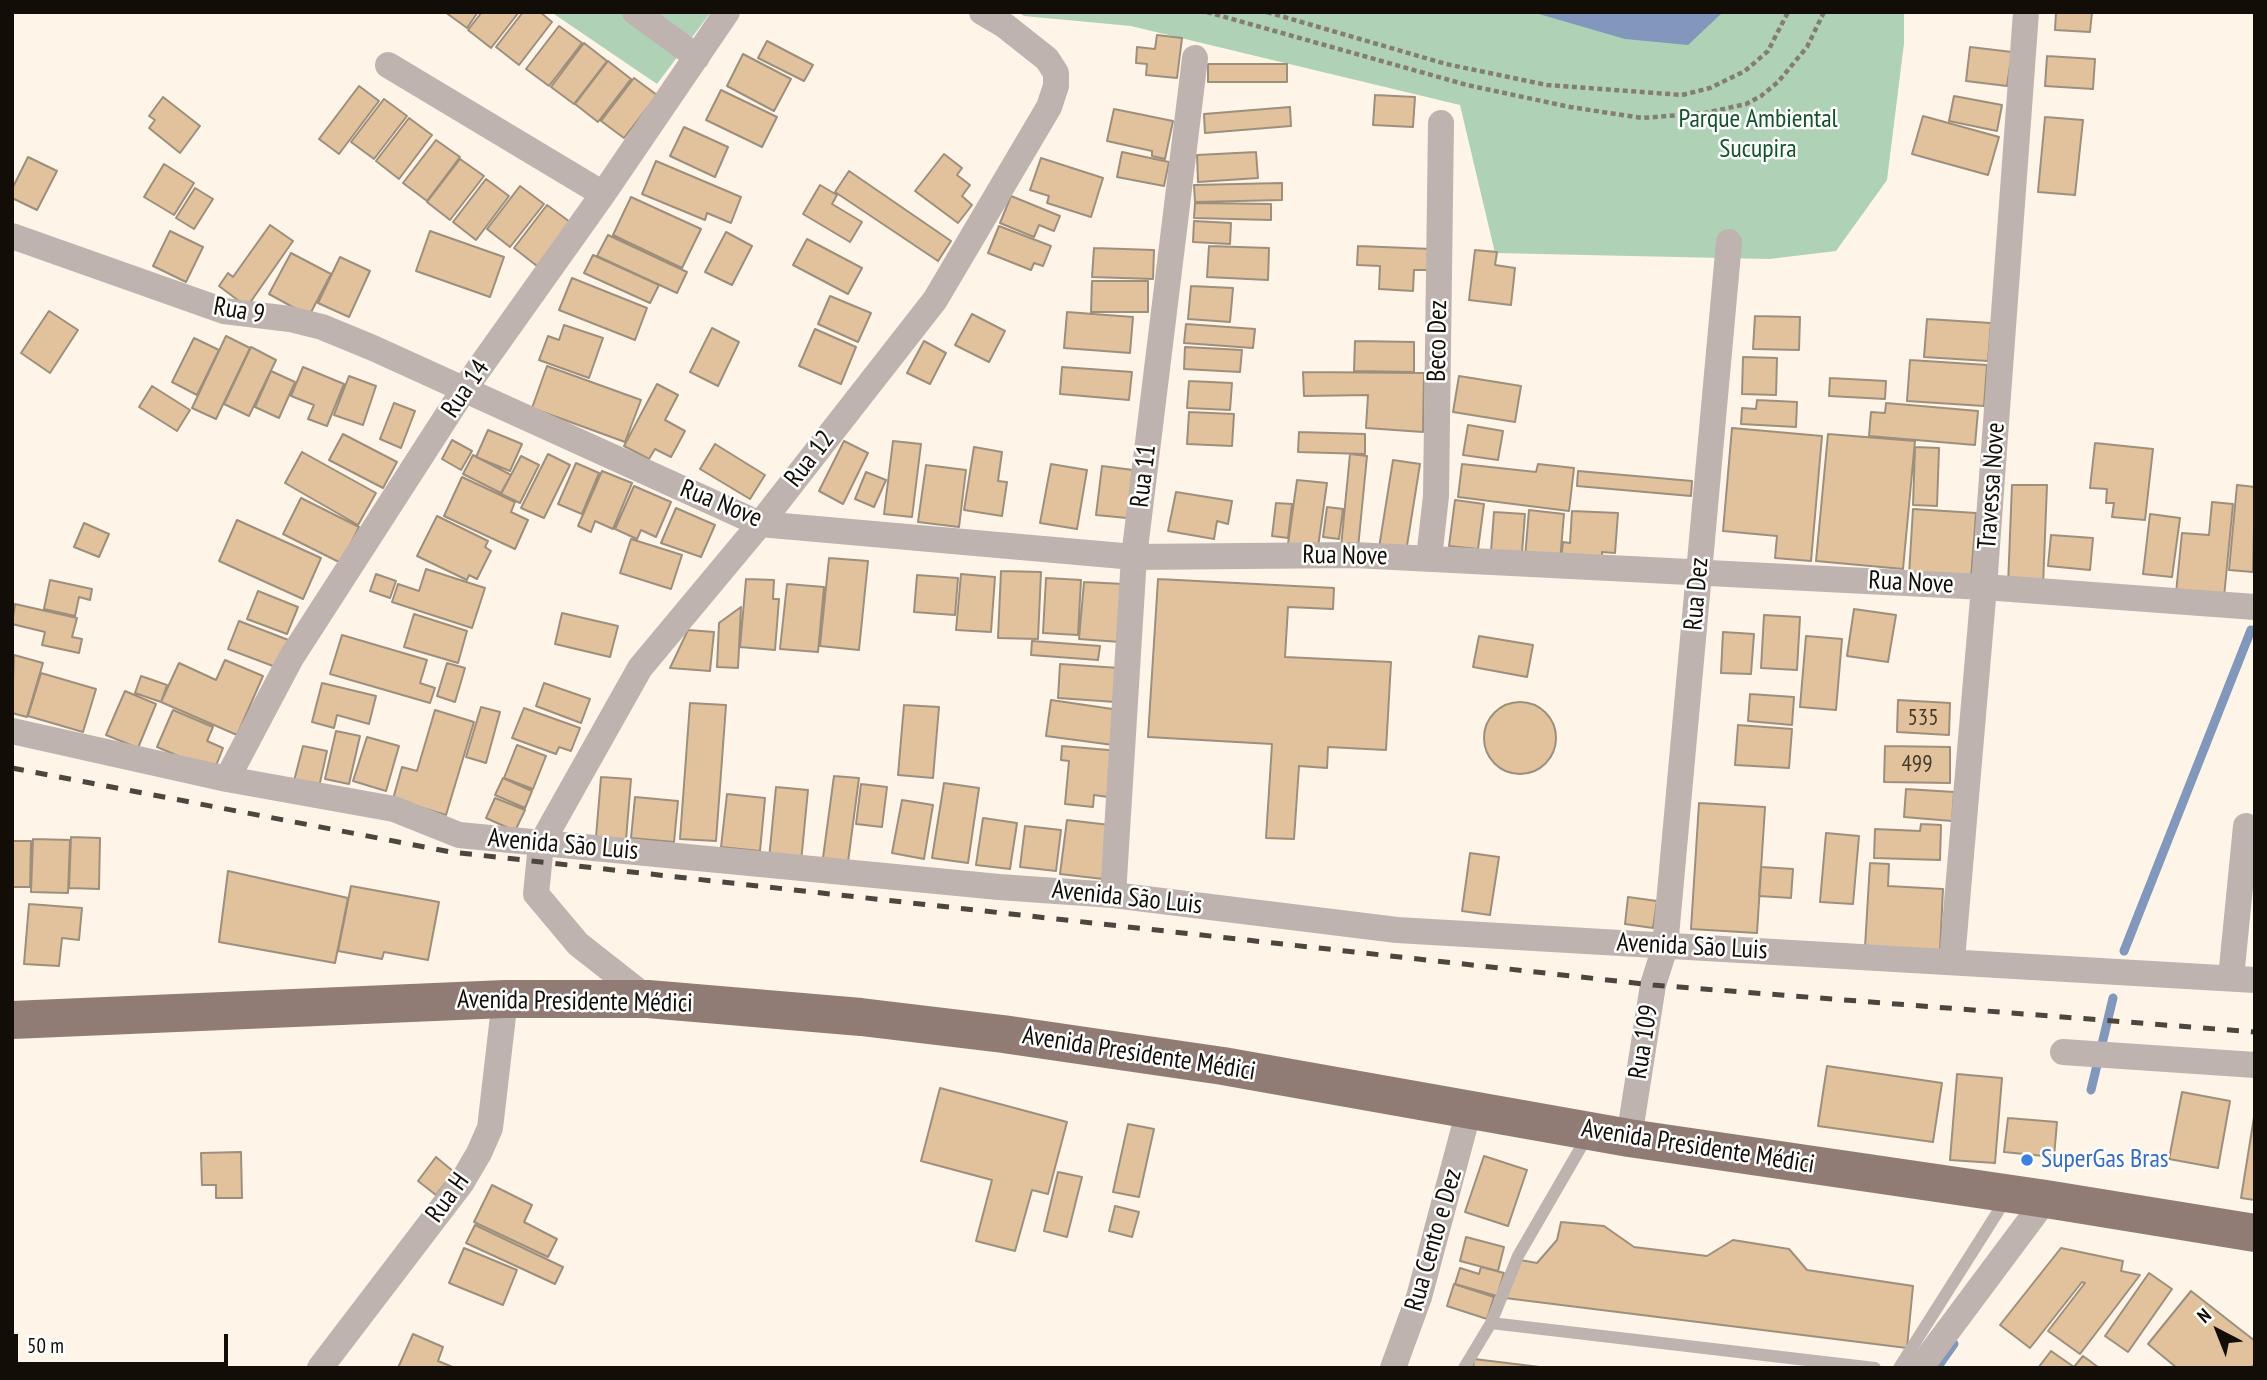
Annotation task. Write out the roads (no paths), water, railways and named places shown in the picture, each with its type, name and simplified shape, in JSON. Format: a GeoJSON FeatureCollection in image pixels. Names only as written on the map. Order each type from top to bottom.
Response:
{"type":"FeatureCollection","features":[{"type":"Feature","properties":{"kind":"main road","name":"Avenida Presidente Médici"},"geometry":{"type":"LineString","coordinates":[[12,1020],[505,999],[648,999],[862,1017],[1003,1034],[1223,1066],[1590,1132],[2028,1196],[2255,1233]]}},
{"type":"Feature","properties":{"kind":"street"},"geometry":{"type":"LineString","coordinates":[[635,12],[697,57]]}},
{"type":"Feature","properties":{"kind":"street","name":"Rua 14"},"geometry":{"type":"LineString","coordinates":[[227,779],[291,658],[463,391],[603,194],[727,12]]}},
{"type":"Feature","properties":{"kind":"street","name":"Rua 12"},"geometry":{"type":"LineString","coordinates":[[541,844],[640,668],[760,524],[935,300],[1049,107],[1056,86],[1056,73],[1047,58],[982,12]]}},
{"type":"Feature","properties":{"kind":"street","name":"Travessa Nove"},"geometry":{"type":"LineString","coordinates":[[1952,960],[1984,587],[2026,12]]}},
{"type":"Feature","properties":{"kind":"street","name":"Rua 11"},"geometry":{"type":"LineString","coordinates":[[1113,895],[1134,557],[1195,58]]}},
{"type":"Feature","properties":{"kind":"street"},"geometry":{"type":"LineString","coordinates":[[388,65],[603,194]]}},
{"type":"Feature","properties":{"kind":"street","name":"Beco Dez"},"geometry":{"type":"LineString","coordinates":[[1429,558],[1436,496],[1441,123]]}},
{"type":"Feature","properties":{"kind":"street","name":"Rua 9"},"geometry":{"type":"LineString","coordinates":[[12,236],[224,311],[290,319],[322,327],[463,391]]}},
{"type":"Feature","properties":{"kind":"street","name":"Rua Dez"},"geometry":{"type":"LineString","coordinates":[[1665,947],[1729,242]]}},
{"type":"Feature","properties":{"kind":"street","name":"Rua Nove"},"geometry":{"type":"LineString","coordinates":[[463,391],[760,524],[1134,557],[1354,555],[1429,558],[1984,587],[2255,607]]}},
{"type":"Feature","properties":{"kind":"street","name":"Avenida São Luis"},"geometry":{"type":"LineString","coordinates":[[12,730],[227,779],[394,810],[459,835],[1113,895],[1397,930],[1665,947],[1952,960],[2243,979]]}},
{"type":"Feature","properties":{"kind":"street"},"geometry":{"type":"LineString","coordinates":[[2243,979],[2246,826]]}},
{"type":"Feature","properties":{"kind":"street"},"geometry":{"type":"LineString","coordinates":[[541,844],[536,894],[578,944],[648,999]]}},
{"type":"Feature","properties":{"kind":"street","name":"Rua 109"},"geometry":{"type":"LineString","coordinates":[[1629,1138],[1653,985],[1665,947]]}},
{"type":"Feature","properties":{"kind":"street","name":"Rua H"},"geometry":{"type":"LineString","coordinates":[[320,1368],[462,1182],[480,1153],[490,1128],[505,999]]}},
{"type":"Feature","properties":{"kind":"street"},"geometry":{"type":"LineString","coordinates":[[2074,1053],[2255,1065]]}},
{"type":"Feature","properties":{"kind":"street","name":"Rua Cento e Dez"},"geometry":{"type":"LineString","coordinates":[[1393,1368],[1423,1284],[1469,1110]]}},
{"type":"Feature","properties":{"kind":"street"},"geometry":{"type":"LineString","coordinates":[[1920,1368],[2028,1196]]}},
{"type":"Feature","properties":{"kind":"lane"},"geometry":{"type":"LineString","coordinates":[[1464,1368],[1491,1323],[1518,1255],[1590,1132]]}},
{"type":"Feature","properties":{"kind":"lane"},"geometry":{"type":"LineString","coordinates":[[1899,1368],[2028,1196]]}},
{"type":"Feature","properties":{"kind":"lane"},"geometry":{"type":"LineString","coordinates":[[1491,1323],[1875,1368]]}},
{"type":"Feature","properties":{"kind":"water"},"geometry":{"type":"Polygon","coordinates":[[[1532,12],[1723,12],[1688,45],[1625,39],[1532,12]]]}},
{"type":"Feature","properties":{"kind":"waterway"},"geometry":{"type":"LineString","coordinates":[[2124,951],[2251,630]]}},
{"type":"Feature","properties":{"kind":"waterway"},"geometry":{"type":"LineString","coordinates":[[2091,1090],[2113,998]]}},
{"type":"Feature","properties":{"kind":"waterway"},"geometry":{"type":"LineString","coordinates":[[1937,1368],[1954,1344]]}},
{"type":"Feature","properties":{"kind":"railway"},"geometry":{"type":"LineString","coordinates":[[12,768],[451,852],[1653,985],[2255,1032]]}},
{"type":"Feature","properties":{"kind":"place","name":"SuperGas Bras"},"geometry":{"type":"Point","coordinates":[2027,1160]}},
{"type":"Feature","properties":{"kind":"park label","name":"Parque Ambiental Sucupira"},"geometry":{"type":"Point","coordinates":[1758,135]}}]}
